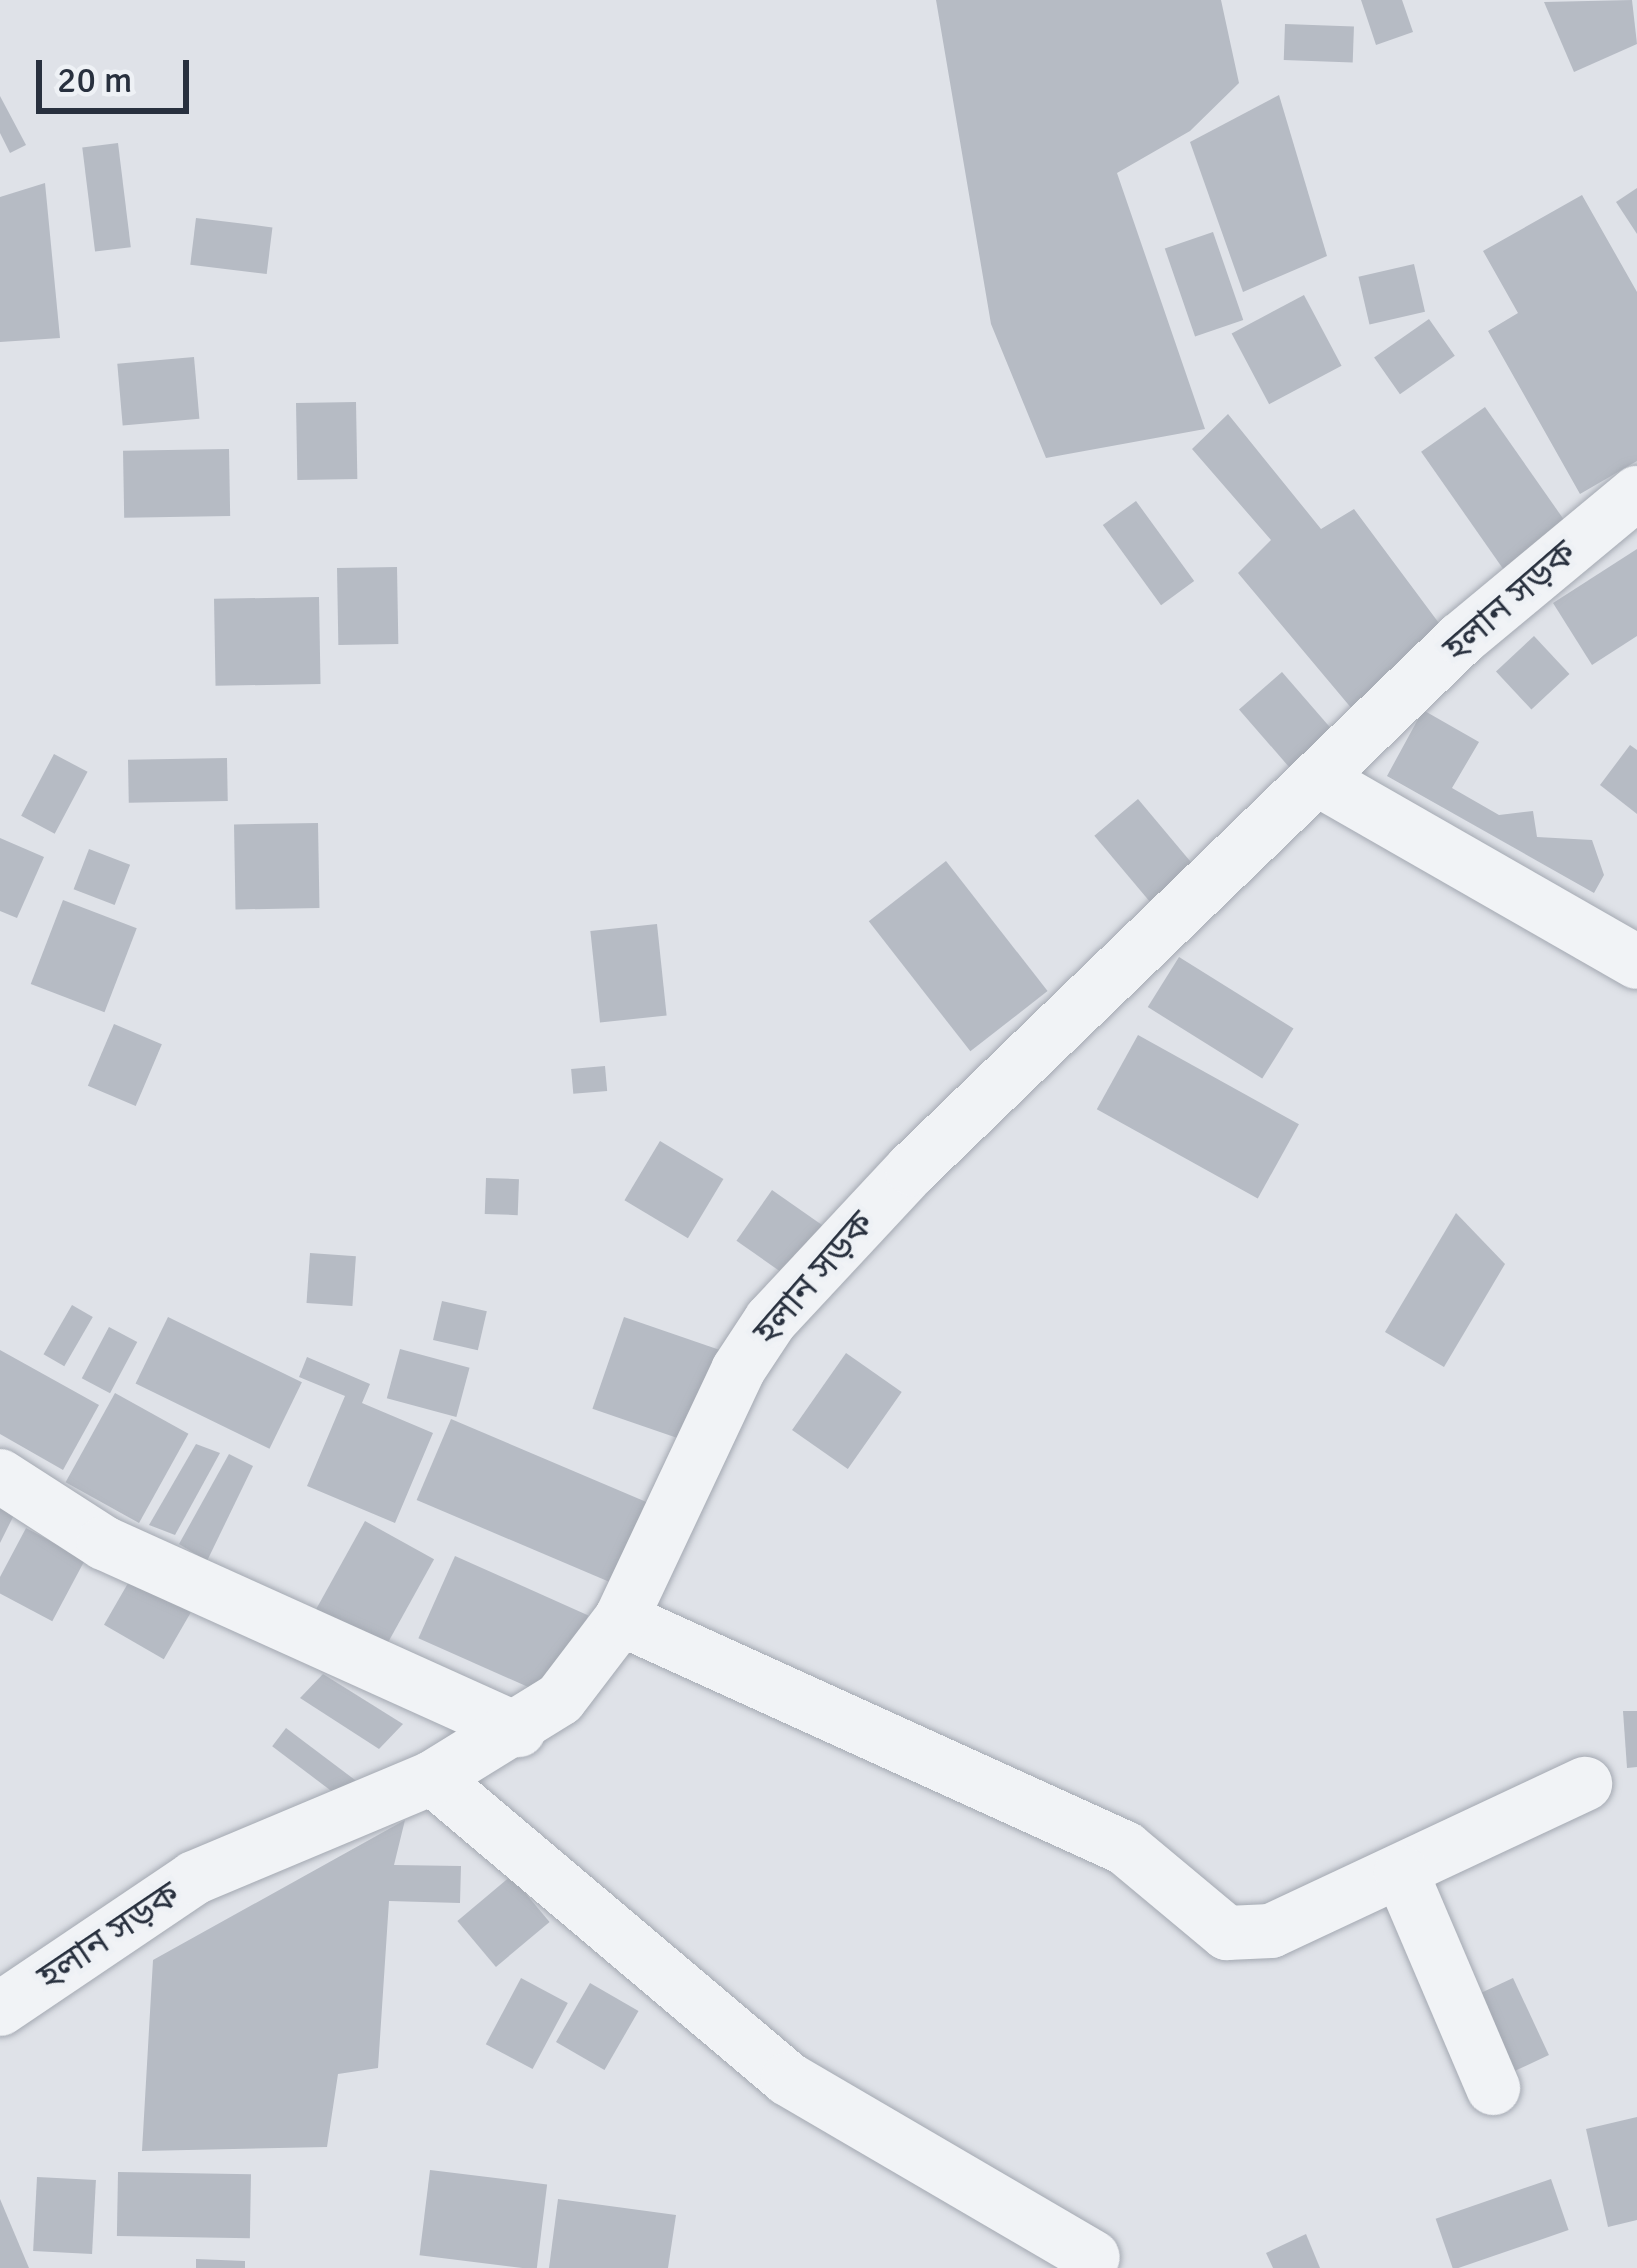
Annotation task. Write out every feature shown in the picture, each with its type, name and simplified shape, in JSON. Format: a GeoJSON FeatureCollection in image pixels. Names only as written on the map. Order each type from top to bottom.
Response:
{"type":"FeatureCollection","features":[{"type":"Feature","properties":{"kind":"street","name":"হলান সড়ক"},"geometry":{"type":"LineString","coordinates":[[0,2009],[194,1878],[433,1778],[519,1730],[560,1699],[622,1619],[738,1370],[771,1320],[1026,1057],[1321,782],[1461,639],[1637,493]]}},
{"type":"Feature","properties":{"kind":"street"},"geometry":{"type":"LineString","coordinates":[[1321,782],[1637,962]]}},
{"type":"Feature","properties":{"kind":"street"},"geometry":{"type":"LineString","coordinates":[[0,1477],[104,1543],[519,1730]]}},
{"type":"Feature","properties":{"kind":"street"},"geometry":{"type":"LineString","coordinates":[[622,1619],[1125,1848],[1227,1933],[1271,1931],[1585,1784]]}},
{"type":"Feature","properties":{"kind":"street"},"geometry":{"type":"LineString","coordinates":[[433,1778],[788,2079],[1093,2257]]}},
{"type":"Feature","properties":{"kind":"street"},"geometry":{"type":"LineString","coordinates":[[1401,1872],[1493,2088]]}},
{"type":"Feature","properties":{"kind":"building"},"geometry":{"type":"Polygon","coordinates":[[[936,0],[1221,0],[1239,83],[1190,131],[1117,173],[1205,429],[1046,458],[991,324],[936,0]]]}},
{"type":"Feature","properties":{"kind":"building"},"geometry":{"type":"Polygon","coordinates":[[[1361,0],[1402,0],[1413,32],[1376,45],[1361,0]]]}},
{"type":"Feature","properties":{"kind":"building"},"geometry":{"type":"Polygon","coordinates":[[[1632,0],[1637,44],[1574,72],[1544,2],[1632,0]]]}},
{"type":"Feature","properties":{"kind":"building"},"geometry":{"type":"Polygon","coordinates":[[[1285,24],[1354,26],[1353,62],[1284,60],[1285,24]]]}},
{"type":"Feature","properties":{"kind":"building"},"geometry":{"type":"Polygon","coordinates":[[[1279,95],[1327,256],[1243,292],[1190,142],[1279,95]]]}},
{"type":"Feature","properties":{"kind":"building"},"geometry":{"type":"Polygon","coordinates":[[[0,96],[26,145],[10,153],[0,133],[0,96]]]}},
{"type":"Feature","properties":{"kind":"building"},"geometry":{"type":"Polygon","coordinates":[[[118,143],[131,247],[95,252],[82,147],[118,143]]]}},
{"type":"Feature","properties":{"kind":"building"},"geometry":{"type":"Polygon","coordinates":[[[45,183],[60,338],[0,342],[0,197],[45,183]]]}},
{"type":"Feature","properties":{"kind":"building"},"geometry":{"type":"Polygon","coordinates":[[[1637,188],[1637,234],[1616,202],[1637,188]]]}},
{"type":"Feature","properties":{"kind":"building"},"geometry":{"type":"Polygon","coordinates":[[[1582,195],[1637,292],[1637,461],[1580,494],[1488,331],[1518,313],[1483,251],[1582,195]]]}},
{"type":"Feature","properties":{"kind":"building"},"geometry":{"type":"Polygon","coordinates":[[[196,218],[272,227],[267,274],[190,265],[196,218]]]}},
{"type":"Feature","properties":{"kind":"building"},"geometry":{"type":"Polygon","coordinates":[[[1213,232],[1243,320],[1195,337],[1165,249],[1213,232]]]}},
{"type":"Feature","properties":{"kind":"building"},"geometry":{"type":"Polygon","coordinates":[[[1414,264],[1425,312],[1369,325],[1358,277],[1414,264]]]}},
{"type":"Feature","properties":{"kind":"building"},"geometry":{"type":"Polygon","coordinates":[[[1304,295],[1342,366],[1269,404],[1232,333],[1304,295]]]}},
{"type":"Feature","properties":{"kind":"building"},"geometry":{"type":"Polygon","coordinates":[[[1429,319],[1455,356],[1400,394],[1374,357],[1429,319]]]}},
{"type":"Feature","properties":{"kind":"building"},"geometry":{"type":"Polygon","coordinates":[[[194,357],[199,419],[123,425],[117,364],[194,357]]]}},
{"type":"Feature","properties":{"kind":"building"},"geometry":{"type":"Polygon","coordinates":[[[356,402],[357,479],[297,480],[296,403],[356,402]]]}},
{"type":"Feature","properties":{"kind":"building"},"geometry":{"type":"Polygon","coordinates":[[[1485,407],[1574,534],[1510,579],[1421,452],[1485,407]]]}},
{"type":"Feature","properties":{"kind":"building"},"geometry":{"type":"Polygon","coordinates":[[[1228,414],[1321,529],[1354,509],[1453,642],[1363,722],[1238,573],[1271,540],[1192,449],[1228,414]]]}},
{"type":"Feature","properties":{"kind":"building"},"geometry":{"type":"Polygon","coordinates":[[[229,449],[230,516],[124,518],[123,451],[229,449]]]}},
{"type":"Feature","properties":{"kind":"building"},"geometry":{"type":"Polygon","coordinates":[[[1136,501],[1194,581],[1161,605],[1103,525],[1136,501]]]}},
{"type":"Feature","properties":{"kind":"building"},"geometry":{"type":"Polygon","coordinates":[[[1637,549],[1637,636],[1592,665],[1553,603],[1637,549]]]}},
{"type":"Feature","properties":{"kind":"building"},"geometry":{"type":"Polygon","coordinates":[[[397,567],[398,644],[338,645],[337,568],[397,567]]]}},
{"type":"Feature","properties":{"kind":"building"},"geometry":{"type":"Polygon","coordinates":[[[319,597],[321,684],[216,686],[214,599],[319,597]]]}},
{"type":"Feature","properties":{"kind":"building"},"geometry":{"type":"Polygon","coordinates":[[[1534,636],[1569,674],[1531,709],[1496,671],[1534,636]]]}},
{"type":"Feature","properties":{"kind":"building"},"geometry":{"type":"Polygon","coordinates":[[[1282,672],[1340,738],[1297,776],[1239,709],[1282,672]]]}},
{"type":"Feature","properties":{"kind":"building"},"geometry":{"type":"Polygon","coordinates":[[[1423,710],[1479,742],[1452,788],[1499,815],[1533,811],[1537,837],[1592,840],[1604,875],[1594,893],[1387,776],[1423,710]]]}},
{"type":"Feature","properties":{"kind":"building"},"geometry":{"type":"Polygon","coordinates":[[[1630,745],[1637,750],[1637,814],[1600,785],[1630,745]]]}},
{"type":"Feature","properties":{"kind":"building"},"geometry":{"type":"Polygon","coordinates":[[[54,754],[88,772],[55,834],[21,816],[54,754]]]}},
{"type":"Feature","properties":{"kind":"building"},"geometry":{"type":"Polygon","coordinates":[[[227,758],[228,801],[129,803],[128,760],[227,758]]]}},
{"type":"Feature","properties":{"kind":"building"},"geometry":{"type":"Polygon","coordinates":[[[1138,799],[1197,869],[1153,906],[1094,836],[1138,799]]]}},
{"type":"Feature","properties":{"kind":"building"},"geometry":{"type":"Polygon","coordinates":[[[318,823],[319,908],[235,909],[234,824],[318,823]]]}},
{"type":"Feature","properties":{"kind":"building"},"geometry":{"type":"Polygon","coordinates":[[[0,838],[44,857],[17,918],[0,911],[0,838]]]}},
{"type":"Feature","properties":{"kind":"building"},"geometry":{"type":"Polygon","coordinates":[[[89,849],[130,865],[115,905],[74,889],[89,849]]]}},
{"type":"Feature","properties":{"kind":"building"},"geometry":{"type":"Polygon","coordinates":[[[946,861],[1048,991],[970,1051],[869,921],[946,861]]]}},
{"type":"Feature","properties":{"kind":"building"},"geometry":{"type":"Polygon","coordinates":[[[63,900],[137,928],[104,1012],[31,984],[63,900]]]}},
{"type":"Feature","properties":{"kind":"building"},"geometry":{"type":"Polygon","coordinates":[[[657,924],[667,1015],[600,1022],[590,931],[657,924]]]}},
{"type":"Feature","properties":{"kind":"building"},"geometry":{"type":"Polygon","coordinates":[[[1179,957],[1293,1029],[1262,1079],[1148,1007],[1179,957]]]}},
{"type":"Feature","properties":{"kind":"building"},"geometry":{"type":"Polygon","coordinates":[[[114,1024],[162,1044],[136,1106],[88,1086],[114,1024]]]}},
{"type":"Feature","properties":{"kind":"building"},"geometry":{"type":"Polygon","coordinates":[[[1138,1035],[1299,1124],[1258,1199],[1097,1109],[1138,1035]]]}},
{"type":"Feature","properties":{"kind":"building"},"geometry":{"type":"Polygon","coordinates":[[[605,1066],[607,1091],[573,1094],[571,1069],[605,1066]]]}},
{"type":"Feature","properties":{"kind":"building"},"geometry":{"type":"Polygon","coordinates":[[[660,1141],[723,1179],[688,1238],[624,1200],[660,1141]]]}},
{"type":"Feature","properties":{"kind":"building"},"geometry":{"type":"Polygon","coordinates":[[[486,1178],[519,1179],[518,1215],[485,1214],[486,1178]]]}},
{"type":"Feature","properties":{"kind":"building"},"geometry":{"type":"Polygon","coordinates":[[[772,1190],[831,1231],[795,1282],[736,1241],[772,1190]]]}},
{"type":"Feature","properties":{"kind":"building"},"geometry":{"type":"Polygon","coordinates":[[[1456,1213],[1505,1264],[1444,1367],[1385,1332],[1456,1213]]]}},
{"type":"Feature","properties":{"kind":"building"},"geometry":{"type":"Polygon","coordinates":[[[310,1253],[356,1256],[352,1306],[307,1303],[310,1253]]]}},
{"type":"Feature","properties":{"kind":"building"},"geometry":{"type":"Polygon","coordinates":[[[442,1301],[487,1311],[478,1350],[433,1340],[442,1301]]]}},
{"type":"Feature","properties":{"kind":"building"},"geometry":{"type":"Polygon","coordinates":[[[72,1305],[93,1317],[64,1366],[44,1354],[72,1305]]]}},
{"type":"Feature","properties":{"kind":"building"},"geometry":{"type":"Polygon","coordinates":[[[168,1317],[302,1382],[269,1449],[136,1384],[168,1317]]]}},
{"type":"Feature","properties":{"kind":"building"},"geometry":{"type":"Polygon","coordinates":[[[624,1317],[724,1352],[693,1443],[592,1409],[624,1317]]]}},
{"type":"Feature","properties":{"kind":"building"},"geometry":{"type":"Polygon","coordinates":[[[109,1327],[137,1342],[110,1393],[82,1378],[109,1327]]]}},
{"type":"Feature","properties":{"kind":"building"},"geometry":{"type":"Polygon","coordinates":[[[400,1349],[470,1368],[456,1417],[387,1398],[400,1349]]]}},
{"type":"Feature","properties":{"kind":"building"},"geometry":{"type":"Polygon","coordinates":[[[0,1350],[99,1405],[63,1470],[0,1434],[0,1350]]]}},
{"type":"Feature","properties":{"kind":"building"},"geometry":{"type":"Polygon","coordinates":[[[846,1353],[902,1392],[848,1469],[792,1430],[846,1353]]]}},
{"type":"Feature","properties":{"kind":"building"},"geometry":{"type":"Polygon","coordinates":[[[307,1357],[370,1384],[362,1403],[433,1433],[395,1523],[307,1486],[345,1396],[299,1377],[307,1357]]]}},
{"type":"Feature","properties":{"kind":"building"},"geometry":{"type":"Polygon","coordinates":[[[115,1393],[188,1434],[139,1523],[66,1482],[115,1393]]]}},
{"type":"Feature","properties":{"kind":"building"},"geometry":{"type":"Polygon","coordinates":[[[451,1419],[666,1510],[632,1591],[417,1500],[451,1419]]]}},
{"type":"Feature","properties":{"kind":"building"},"geometry":{"type":"Polygon","coordinates":[[[196,1444],[220,1453],[175,1535],[149,1525],[196,1444]]]}},
{"type":"Feature","properties":{"kind":"building"},"geometry":{"type":"Polygon","coordinates":[[[229,1454],[253,1466],[207,1561],[179,1544],[229,1454]]]}},
{"type":"Feature","properties":{"kind":"building"},"geometry":{"type":"Polygon","coordinates":[[[0,1501],[19,1505],[0,1543],[0,1501]]]}},
{"type":"Feature","properties":{"kind":"building"},"geometry":{"type":"Polygon","coordinates":[[[365,1521],[434,1559],[383,1652],[314,1614],[365,1521]]]}},
{"type":"Feature","properties":{"kind":"building"},"geometry":{"type":"Polygon","coordinates":[[[26,1528],[85,1559],[52,1621],[0,1593],[0,1577],[26,1528]]]}},
{"type":"Feature","properties":{"kind":"building"},"geometry":{"type":"Polygon","coordinates":[[[455,1556],[588,1615],[552,1698],[418,1638],[455,1556]]]}},
{"type":"Feature","properties":{"kind":"building"},"geometry":{"type":"Polygon","coordinates":[[[131,1578],[191,1612],[164,1659],[104,1625],[131,1578]]]}},
{"type":"Feature","properties":{"kind":"building"},"geometry":{"type":"Polygon","coordinates":[[[323,1674],[403,1724],[379,1749],[300,1698],[323,1674]]]}},
{"type":"Feature","properties":{"kind":"building"},"geometry":{"type":"Polygon","coordinates":[[[1623,1711],[1637,1711],[1637,1767],[1627,1768],[1623,1711]]]}},
{"type":"Feature","properties":{"kind":"building"},"geometry":{"type":"Polygon","coordinates":[[[286,1728],[367,1789],[353,1807],[272,1746],[286,1728]]]}},
{"type":"Feature","properties":{"kind":"building"},"geometry":{"type":"Polygon","coordinates":[[[405,1820],[394,1865],[461,1866],[460,1903],[389,1901],[378,2068],[338,2074],[327,2147],[142,2151],[153,1960],[405,1820]]]}},
{"type":"Feature","properties":{"kind":"building"},"geometry":{"type":"Polygon","coordinates":[[[511,1876],[550,1922],[496,1967],[457,1921],[511,1876]]]}},
{"type":"Feature","properties":{"kind":"building"},"geometry":{"type":"Polygon","coordinates":[[[521,1978],[568,2003],[533,2069],[486,2044],[521,1978]]]}},
{"type":"Feature","properties":{"kind":"building"},"geometry":{"type":"Polygon","coordinates":[[[1513,1978],[1549,2055],[1511,2073],[1475,1996],[1513,1978]]]}},
{"type":"Feature","properties":{"kind":"building"},"geometry":{"type":"Polygon","coordinates":[[[590,1983],[638,2011],[604,2070],[556,2042],[590,1983]]]}},
{"type":"Feature","properties":{"kind":"building"},"geometry":{"type":"Polygon","coordinates":[[[1637,2117],[1637,2220],[1608,2227],[1586,2129],[1637,2117]]]}},
{"type":"Feature","properties":{"kind":"building"},"geometry":{"type":"Polygon","coordinates":[[[430,2170],[547,2184],[537,2268],[420,2255],[430,2170]]]}},
{"type":"Feature","properties":{"kind":"building"},"geometry":{"type":"Polygon","coordinates":[[[118,2172],[251,2174],[250,2238],[117,2236],[118,2172]]]}},
{"type":"Feature","properties":{"kind":"building"},"geometry":{"type":"Polygon","coordinates":[[[37,2177],[96,2180],[92,2254],[33,2251],[37,2177]]]}},
{"type":"Feature","properties":{"kind":"building"},"geometry":{"type":"Polygon","coordinates":[[[1551,2179],[1569,2230],[1453,2268],[1436,2219],[1551,2179]]]}},
{"type":"Feature","properties":{"kind":"building"},"geometry":{"type":"Polygon","coordinates":[[[0,2199],[29,2268],[0,2268],[0,2199]]]}},
{"type":"Feature","properties":{"kind":"building"},"geometry":{"type":"Polygon","coordinates":[[[558,2199],[676,2215],[668,2268],[549,2268],[558,2199]]]}},
{"type":"Feature","properties":{"kind":"building"},"geometry":{"type":"Polygon","coordinates":[[[1306,2234],[1320,2268],[1273,2268],[1266,2253],[1306,2234]]]}},
{"type":"Feature","properties":{"kind":"building"},"geometry":{"type":"Polygon","coordinates":[[[196,2259],[245,2261],[245,2268],[196,2268],[196,2259]]]}}]}
